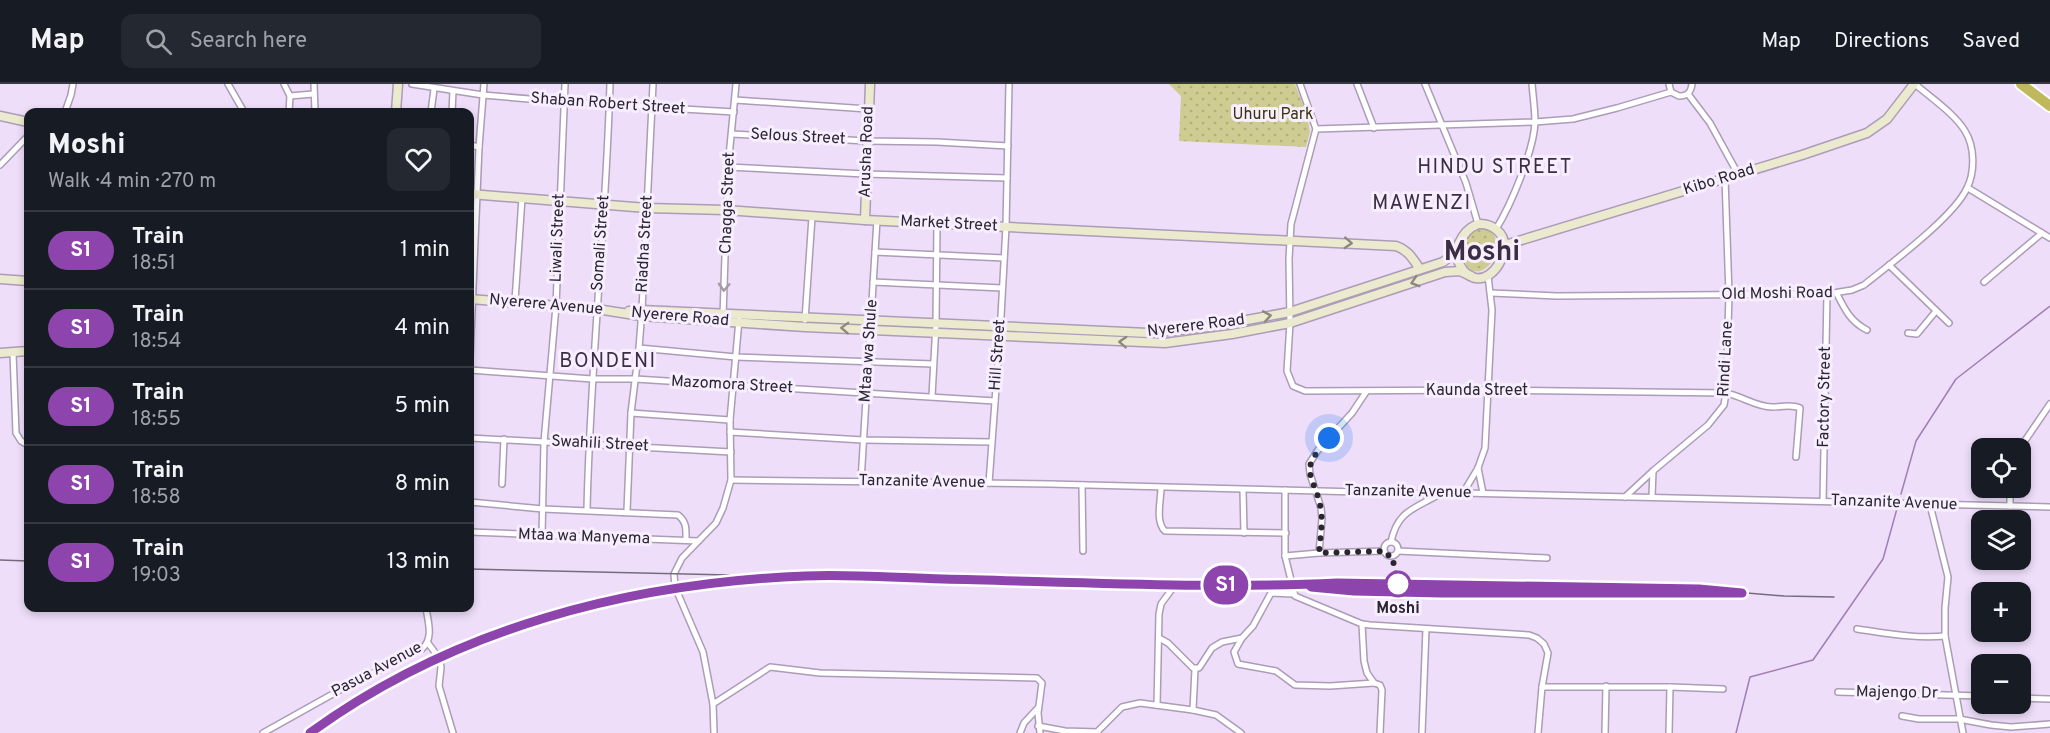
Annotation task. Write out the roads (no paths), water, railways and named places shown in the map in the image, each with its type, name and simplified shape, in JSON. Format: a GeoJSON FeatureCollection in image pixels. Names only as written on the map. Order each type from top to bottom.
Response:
{"type":"FeatureCollection","features":[{"type":"Feature","properties":{"kind":"highway"},"geometry":{"type":"LineString","coordinates":[[2021,84],[2050,106]]}},
{"type":"Feature","properties":{"kind":"main road"},"geometry":{"type":"LineString","coordinates":[[396,108],[398,84]]}},
{"type":"Feature","properties":{"kind":"main road","name":"Arusha Road"},"geometry":{"type":"LineString","coordinates":[[865,220],[870,84]]}},
{"type":"Feature","properties":{"kind":"main road","name":"Kibo Road"},"geometry":{"type":"LineString","coordinates":[[1505,245],[1802,155],[1867,133],[1887,119],[1915,84]]}},
{"type":"Feature","properties":{"kind":"main road"},"geometry":{"type":"LineString","coordinates":[[0,117],[24,121]]}},
{"type":"Feature","properties":{"kind":"main road","name":"Market Street"},"geometry":{"type":"LineString","coordinates":[[474,195],[605,206],[726,210],[865,220],[1396,246],[1410,255],[1420,269]]}},
{"type":"Feature","properties":{"kind":"main road"},"geometry":{"type":"LineString","coordinates":[[1478,224],[1496,229],[1501,233],[1505,245],[1501,262],[1488,276],[1471,276],[1461,265],[1458,251],[1461,237],[1468,228],[1478,224]]}},
{"type":"Feature","properties":{"kind":"main road","name":"Nyerere Road"},"geometry":{"type":"LineString","coordinates":[[623,312],[936,328],[1172,332],[1290,312],[1449,258],[1456,252],[1459,243]]}},
{"type":"Feature","properties":{"kind":"main road","name":"Nyerere Road"},"geometry":{"type":"LineString","coordinates":[[1001,330],[1165,343],[1290,323],[1445,272],[1460,271],[1471,276]]}},
{"type":"Feature","properties":{"kind":"main road"},"geometry":{"type":"LineString","coordinates":[[0,279],[24,281]]}},
{"type":"Feature","properties":{"kind":"main road","name":"Nyerere Avenue"},"geometry":{"type":"LineString","coordinates":[[474,299],[623,312]]}},
{"type":"Feature","properties":{"kind":"main road"},"geometry":{"type":"LineString","coordinates":[[0,353],[24,352]]}},
{"type":"Feature","properties":{"kind":"street"},"geometry":{"type":"LineString","coordinates":[[66,108],[73,84]]}},
{"type":"Feature","properties":{"kind":"street"},"geometry":{"type":"LineString","coordinates":[[228,84],[242,108]]}},
{"type":"Feature","properties":{"kind":"street"},"geometry":{"type":"LineString","coordinates":[[284,84],[290,96],[289,108]]}},
{"type":"Feature","properties":{"kind":"street"},"geometry":{"type":"LineString","coordinates":[[313,108],[314,84]]}},
{"type":"Feature","properties":{"kind":"street","name":"Shaban Robert Street"},"geometry":{"type":"LineString","coordinates":[[412,84],[483,95],[734,112]]}},
{"type":"Feature","properties":{"kind":"street"},"geometry":{"type":"LineString","coordinates":[[474,187],[484,84]]}},
{"type":"Feature","properties":{"kind":"street","name":"Liwali Street"},"geometry":{"type":"LineString","coordinates":[[542,535],[544,442],[556,306],[566,84]]}},
{"type":"Feature","properties":{"kind":"street","name":"Somali Street"},"geometry":{"type":"LineString","coordinates":[[587,510],[588,443],[605,206],[609,84]]}},
{"type":"Feature","properties":{"kind":"street","name":"Riadha Street"},"geometry":{"type":"LineString","coordinates":[[627,511],[631,413],[642,313],[653,84]]}},
{"type":"Feature","properties":{"kind":"street","name":"Chagga Street"},"geometry":{"type":"LineString","coordinates":[[723,318],[728,167],[736,84]]}},
{"type":"Feature","properties":{"kind":"street","name":"Hill Street"},"geometry":{"type":"LineString","coordinates":[[989,483],[1001,330],[1009,84]]}},
{"type":"Feature","properties":{"kind":"street"},"geometry":{"type":"LineString","coordinates":[[1290,323],[1290,240],[1297,199],[1316,129],[1300,84]]}},
{"type":"Feature","properties":{"kind":"street"},"geometry":{"type":"LineString","coordinates":[[1357,84],[1374,128]]}},
{"type":"Feature","properties":{"kind":"street"},"geometry":{"type":"LineString","coordinates":[[1425,84],[1466,183],[1478,224]]}},
{"type":"Feature","properties":{"kind":"street"},"geometry":{"type":"LineString","coordinates":[[1496,229],[1507,210],[1528,153],[1535,122],[1532,84]]}},
{"type":"Feature","properties":{"kind":"street"},"geometry":{"type":"LineString","coordinates":[[1669,84],[1671,92]]}},
{"type":"Feature","properties":{"kind":"street"},"geometry":{"type":"LineString","coordinates":[[1316,129],[1441,126],[1573,119],[1671,92],[1679,96],[1688,94],[1692,90],[1692,84]]}},
{"type":"Feature","properties":{"kind":"street","name":"Old Moshi Road"},"geometry":{"type":"LineString","coordinates":[[1491,293],[1557,296],[1836,294],[1864,285],[1939,223],[1968,188],[1973,168],[1969,137],[1960,125],[1915,84]]}},
{"type":"Feature","properties":{"kind":"street"},"geometry":{"type":"LineString","coordinates":[[432,108],[434,89]]}},
{"type":"Feature","properties":{"kind":"street"},"geometry":{"type":"LineString","coordinates":[[452,108],[453,91]]}},
{"type":"Feature","properties":{"kind":"street"},"geometry":{"type":"LineString","coordinates":[[290,96],[313,94]]}},
{"type":"Feature","properties":{"kind":"street"},"geometry":{"type":"LineString","coordinates":[[1688,94],[1710,123],[1738,174]]}},
{"type":"Feature","properties":{"kind":"street"},"geometry":{"type":"LineString","coordinates":[[735,100],[823,104],[868,109]]}},
{"type":"Feature","properties":{"kind":"street","name":"Selous Street"},"geometry":{"type":"LineString","coordinates":[[732,134],[1008,146]]}},
{"type":"Feature","properties":{"kind":"street"},"geometry":{"type":"LineString","coordinates":[[0,165],[24,140]]}},
{"type":"Feature","properties":{"kind":"street"},"geometry":{"type":"LineString","coordinates":[[474,146],[479,147]]}},
{"type":"Feature","properties":{"kind":"street"},"geometry":{"type":"LineString","coordinates":[[728,167],[1007,178]]}},
{"type":"Feature","properties":{"kind":"street","name":"Rindi Lane"},"geometry":{"type":"LineString","coordinates":[[1625,496],[1708,425],[1724,405],[1729,295],[1725,178]]}},
{"type":"Feature","properties":{"kind":"street"},"geometry":{"type":"LineString","coordinates":[[1968,188],[2050,238]]}},
{"type":"Feature","properties":{"kind":"street"},"geometry":{"type":"LineString","coordinates":[[515,302],[522,198]]}},
{"type":"Feature","properties":{"kind":"street"},"geometry":{"type":"LineString","coordinates":[[805,323],[812,216]]}},
{"type":"Feature","properties":{"kind":"street","name":"Mtaa wa Shule"},"geometry":{"type":"LineString","coordinates":[[861,481],[877,220]]}},
{"type":"Feature","properties":{"kind":"street"},"geometry":{"type":"LineString","coordinates":[[932,396],[938,223]]}},
{"type":"Feature","properties":{"kind":"street"},"geometry":{"type":"LineString","coordinates":[[1984,282],[2042,233]]}},
{"type":"Feature","properties":{"kind":"street"},"geometry":{"type":"LineString","coordinates":[[875,252],[1004,258]]}},
{"type":"Feature","properties":{"kind":"street"},"geometry":{"type":"LineString","coordinates":[[1889,265],[1949,323]]}},
{"type":"Feature","properties":{"kind":"street"},"geometry":{"type":"LineString","coordinates":[[1463,493],[1478,468],[1485,448],[1491,293],[1488,276]]}},
{"type":"Feature","properties":{"kind":"street"},"geometry":{"type":"LineString","coordinates":[[873,282],[1002,288]]}},
{"type":"Feature","properties":{"kind":"street","name":"Factory Street"},"geometry":{"type":"LineString","coordinates":[[1823,501],[1827,294]]}},
{"type":"Feature","properties":{"kind":"street"},"geometry":{"type":"LineString","coordinates":[[1836,294],[1854,322],[1867,330]]}},
{"type":"Feature","properties":{"kind":"street"},"geometry":{"type":"LineString","coordinates":[[1908,333],[1917,334],[1936,311]]}},
{"type":"Feature","properties":{"kind":"street"},"geometry":{"type":"LineString","coordinates":[[714,733],[713,704],[703,652],[675,587],[674,574],[682,558],[716,524],[723,508],[730,480],[730,420],[739,319]]}},
{"type":"Feature","properties":{"kind":"street","name":"Kaunda Street"},"geometry":{"type":"LineString","coordinates":[[1290,323],[1287,371],[1293,386],[1305,391],[1489,390],[1726,393],[1763,406],[1800,408],[1796,457]]}},
{"type":"Feature","properties":{"kind":"street"},"geometry":{"type":"LineString","coordinates":[[639,348],[736,357],[933,364]]}},
{"type":"Feature","properties":{"kind":"street"},"geometry":{"type":"LineString","coordinates":[[13,353],[16,433],[24,443]]}},
{"type":"Feature","properties":{"kind":"street","name":"Mazomora Street"},"geometry":{"type":"LineString","coordinates":[[474,370],[995,401]]}},
{"type":"Feature","properties":{"kind":"street"},"geometry":{"type":"LineString","coordinates":[[1319,553],[1322,518],[1310,474],[1310,464],[1318,450],[1352,413],[1366,392]]}},
{"type":"Feature","properties":{"kind":"street"},"geometry":{"type":"LineString","coordinates":[[2027,438],[2050,404]]}},
{"type":"Feature","properties":{"kind":"street"},"geometry":{"type":"LineString","coordinates":[[631,413],[730,420]]}},
{"type":"Feature","properties":{"kind":"street"},"geometry":{"type":"LineString","coordinates":[[730,432],[863,440],[991,442]]}},
{"type":"Feature","properties":{"kind":"street","name":"Swahili Street"},"geometry":{"type":"LineString","coordinates":[[474,438],[731,452]]}},
{"type":"Feature","properties":{"kind":"street"},"geometry":{"type":"LineString","coordinates":[[502,484],[504,440]]}},
{"type":"Feature","properties":{"kind":"street"},"geometry":{"type":"LineString","coordinates":[[1478,468],[1483,493]]}},
{"type":"Feature","properties":{"kind":"street"},"geometry":{"type":"LineString","coordinates":[[1652,496],[1653,471]]}},
{"type":"Feature","properties":{"kind":"street","name":"Tanzanite Avenue"},"geometry":{"type":"LineString","coordinates":[[730,480],[1652,496],[2050,507]]}},
{"type":"Feature","properties":{"kind":"street"},"geometry":{"type":"LineString","coordinates":[[1082,485],[1083,551]]}},
{"type":"Feature","properties":{"kind":"street"},"geometry":{"type":"LineString","coordinates":[[1161,488],[1160,521],[1161,528],[1165,531],[1286,533]]}},
{"type":"Feature","properties":{"kind":"street"},"geometry":{"type":"LineString","coordinates":[[1243,490],[1244,532]]}},
{"type":"Feature","properties":{"kind":"street"},"geometry":{"type":"LineString","coordinates":[[1285,490],[1285,556],[1293,594],[1297,598],[1362,624],[1529,635],[1537,638],[1544,644],[1548,653],[1538,733]]}},
{"type":"Feature","properties":{"kind":"street"},"geometry":{"type":"LineString","coordinates":[[1384,551],[1385,545],[1391,542],[1397,522],[1404,515],[1439,494]]}},
{"type":"Feature","properties":{"kind":"street"},"geometry":{"type":"LineString","coordinates":[[2010,498],[2010,506]]}},
{"type":"Feature","properties":{"kind":"street"},"geometry":{"type":"LineString","coordinates":[[474,502],[543,509],[678,515],[684,519],[686,525],[686,540]]}},
{"type":"Feature","properties":{"kind":"street"},"geometry":{"type":"LineString","coordinates":[[1930,505],[1948,577],[1946,636],[1963,733]]}},
{"type":"Feature","properties":{"kind":"street","name":"Mtaa wa Manyema"},"geometry":{"type":"LineString","coordinates":[[474,532],[698,541]]}},
{"type":"Feature","properties":{"kind":"street"},"geometry":{"type":"LineString","coordinates":[[1285,556],[1384,551],[1387,555],[1392,556],[1398,551],[1397,545],[1391,542]]}},
{"type":"Feature","properties":{"kind":"street"},"geometry":{"type":"LineString","coordinates":[[1398,551],[1547,558]]}},
{"type":"Feature","properties":{"kind":"street"},"geometry":{"type":"LineString","coordinates":[[1157,705],[1160,607],[1172,589]]}},
{"type":"Feature","properties":{"kind":"street"},"geometry":{"type":"LineString","coordinates":[[1293,594],[1271,594],[1253,626],[1242,638],[1234,652],[1238,664],[1276,671],[1293,684],[1330,686],[1380,684],[1383,690],[1380,733]]}},
{"type":"Feature","properties":{"kind":"street","name":"Pasua Avenue"},"geometry":{"type":"LineString","coordinates":[[263,733],[347,686],[422,649],[428,643],[430,630],[427,612]]}},
{"type":"Feature","properties":{"kind":"street"},"geometry":{"type":"LineString","coordinates":[[1362,624],[1364,661],[1374,683]]}},
{"type":"Feature","properties":{"kind":"street"},"geometry":{"type":"LineString","coordinates":[[1857,629],[1931,638],[1946,636]]}},
{"type":"Feature","properties":{"kind":"street"},"geometry":{"type":"LineString","coordinates":[[1422,733],[1426,630]]}},
{"type":"Feature","properties":{"kind":"street"},"geometry":{"type":"LineString","coordinates":[[1195,669],[1204,663],[1212,648],[1222,642],[1242,638]]}},
{"type":"Feature","properties":{"kind":"street"},"geometry":{"type":"LineString","coordinates":[[1159,639],[1168,643],[1195,669],[1193,710]]}},
{"type":"Feature","properties":{"kind":"street"},"geometry":{"type":"LineString","coordinates":[[428,643],[439,658],[441,667],[439,686],[453,733]]}},
{"type":"Feature","properties":{"kind":"street"},"geometry":{"type":"LineString","coordinates":[[713,704],[770,667],[820,673],[1037,678],[1043,688],[1038,708],[1040,733]]}},
{"type":"Feature","properties":{"kind":"street"},"geometry":{"type":"LineString","coordinates":[[1605,733],[1606,686]]}},
{"type":"Feature","properties":{"kind":"street"},"geometry":{"type":"LineString","coordinates":[[1542,687],[1723,689]]}},
{"type":"Feature","properties":{"kind":"street"},"geometry":{"type":"LineString","coordinates":[[1669,733],[1670,687]]}},
{"type":"Feature","properties":{"kind":"street","name":"Majengo Dr"},"geometry":{"type":"LineString","coordinates":[[1838,692],[1971,696]]}},
{"type":"Feature","properties":{"kind":"street"},"geometry":{"type":"LineString","coordinates":[[2031,698],[2050,699]]}},
{"type":"Feature","properties":{"kind":"street"},"geometry":{"type":"LineString","coordinates":[[1038,726],[1065,731],[1098,732],[1122,707],[1135,703],[1193,710],[1216,716],[1241,733]]}},
{"type":"Feature","properties":{"kind":"street"},"geometry":{"type":"LineString","coordinates":[[1020,733],[1024,723],[1038,708]]}},
{"type":"Feature","properties":{"kind":"street"},"geometry":{"type":"LineString","coordinates":[[1902,716],[1918,719],[1959,719],[2011,727],[2050,724]]}},
{"type":"Feature","properties":{"kind":"street"},"geometry":{"type":"LineString","coordinates":[[1990,725],[1994,733]]}},
{"type":"Feature","properties":{"kind":"waterway"},"geometry":{"type":"LineString","coordinates":[[1901,494],[1916,441],[1956,379],[2050,306]]}},
{"type":"Feature","properties":{"kind":"waterway"},"geometry":{"type":"LineString","coordinates":[[1736,733],[1750,677],[1813,660],[1883,559],[1898,505]]}},
{"type":"Feature","properties":{"kind":"railway"},"geometry":{"type":"LineString","coordinates":[[0,560],[24,561]]}},
{"type":"Feature","properties":{"kind":"railway"},"geometry":{"type":"LineString","coordinates":[[474,569],[730,575]]}},
{"type":"Feature","properties":{"kind":"railway"},"geometry":{"type":"LineString","coordinates":[[310,733],[366,696],[424,665],[484,639],[546,618],[609,601],[739,580],[837,575],[1217,585],[1337,583],[1699,589],[1784,596],[1834,597]]}},
{"type":"Feature","properties":{"kind":"train","name":"S1"},"geometry":{"type":"LineString","coordinates":[[310,733],[376,691],[439,658],[480,640],[525,624],[609,600],[675,587],[740,580],[807,576],[1131,584],[1292,586],[1337,583],[1699,589],[1742,593],[1441,593],[1354,591],[1311,587]]}},
{"type":"Feature","properties":{"kind":"place","name":"Moshi"},"geometry":{"type":"Point","coordinates":[1398,584]}},
{"type":"Feature","properties":{"kind":"district","name":"HINDU STREET"},"geometry":{"type":"Point","coordinates":[1495,168]}},
{"type":"Feature","properties":{"kind":"district","name":"MAWENZI"},"geometry":{"type":"Point","coordinates":[1422,204]}},
{"type":"Feature","properties":{"kind":"district","name":"Moshi"},"geometry":{"type":"Point","coordinates":[1482,253]}},
{"type":"Feature","properties":{"kind":"district","name":"BONDENI"},"geometry":{"type":"Point","coordinates":[608,362]}},
{"type":"Feature","properties":{"kind":"park label","name":"Uhuru Park"},"geometry":{"type":"Point","coordinates":[1273,115]}}]}
